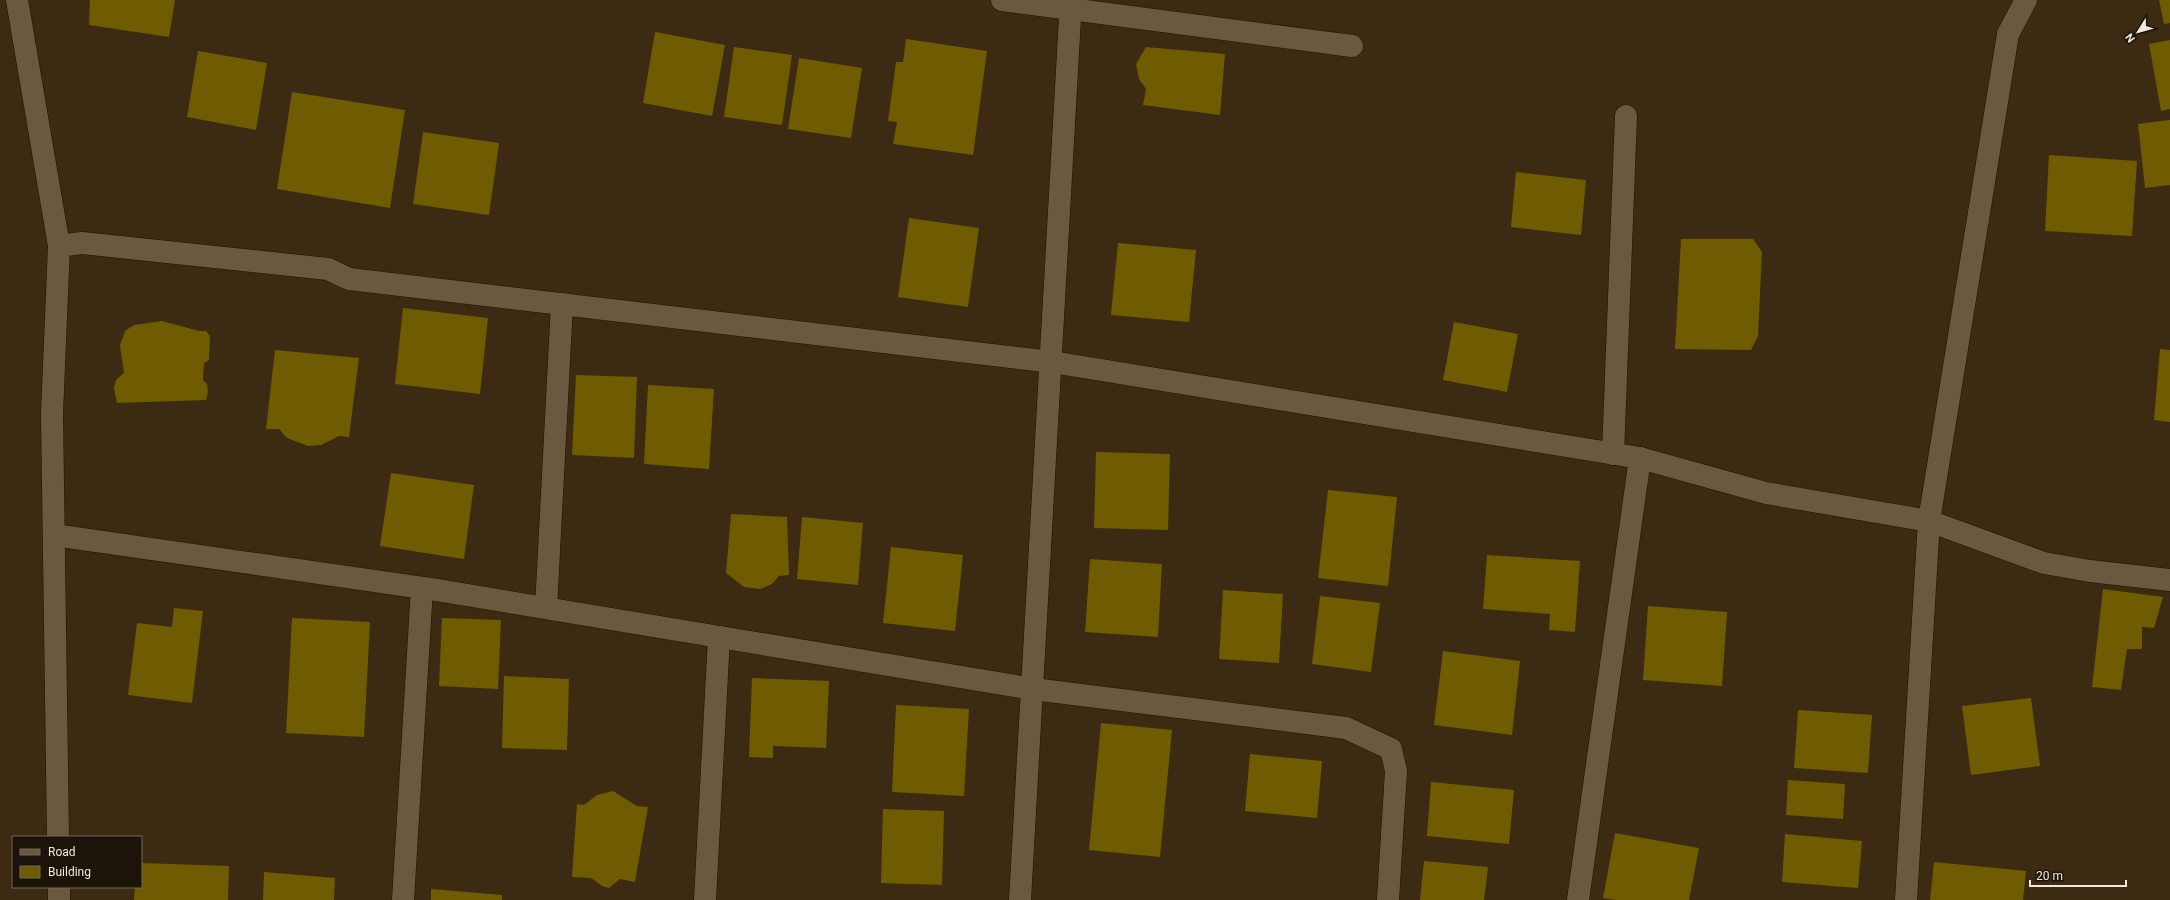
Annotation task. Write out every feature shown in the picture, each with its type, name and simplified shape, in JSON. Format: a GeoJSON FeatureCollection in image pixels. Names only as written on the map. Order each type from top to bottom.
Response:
{"type":"FeatureCollection","features":[{"type":"Feature","properties":{"kind":"street"},"geometry":{"type":"LineString","coordinates":[[17,0],[59,246],[52,414],[58,836]]}},
{"type":"Feature","properties":{"kind":"street"},"geometry":{"type":"LineString","coordinates":[[1002,0],[1071,4],[1352,46]]}},
{"type":"Feature","properties":{"kind":"street"},"geometry":{"type":"LineString","coordinates":[[1906,900],[1929,521],[2008,34],[2026,0]]}},
{"type":"Feature","properties":{"kind":"street"},"geometry":{"type":"LineString","coordinates":[[1020,900],[1052,362],[1071,4]]}},
{"type":"Feature","properties":{"kind":"street"},"geometry":{"type":"LineString","coordinates":[[1613,454],[1626,116]]}},
{"type":"Feature","properties":{"kind":"street"},"geometry":{"type":"LineString","coordinates":[[59,246],[82,243],[328,269],[349,279],[1052,362],[1640,458],[1766,493],[1929,521],[2044,563],[2090,571],[2170,580]]}},
{"type":"Feature","properties":{"kind":"street"},"geometry":{"type":"LineString","coordinates":[[546,608],[562,304]]}},
{"type":"Feature","properties":{"kind":"street"},"geometry":{"type":"LineString","coordinates":[[1578,900],[1640,458]]}},
{"type":"Feature","properties":{"kind":"street"},"geometry":{"type":"LineString","coordinates":[[54,535],[422,588],[1033,689],[1346,728],[1391,749],[1396,771],[1388,900]]}},
{"type":"Feature","properties":{"kind":"street"},"geometry":{"type":"LineString","coordinates":[[403,900],[422,588]]}},
{"type":"Feature","properties":{"kind":"street"},"geometry":{"type":"LineString","coordinates":[[705,900],[719,637]]}},
{"type":"Feature","properties":{"kind":"street"},"geometry":{"type":"LineString","coordinates":[[59,888],[59,900]]}},
{"type":"Feature","properties":{"kind":"building"},"geometry":{"type":"Polygon","coordinates":[[[90,0],[175,0],[169,37],[89,25],[90,0]]]}},
{"type":"Feature","properties":{"kind":"building"},"geometry":{"type":"Polygon","coordinates":[[[2159,0],[2170,0],[2170,23],[2164,24],[2159,0]]]}},
{"type":"Feature","properties":{"kind":"building"},"geometry":{"type":"Polygon","coordinates":[[[655,32],[725,45],[712,116],[643,103],[655,32]]]}},
{"type":"Feature","properties":{"kind":"building"},"geometry":{"type":"Polygon","coordinates":[[[906,39],[987,51],[973,155],[893,144],[897,122],[888,121],[896,62],[903,62],[906,39]]]}},
{"type":"Feature","properties":{"kind":"building"},"geometry":{"type":"Polygon","coordinates":[[[2170,40],[2170,109],[2161,111],[2149,44],[2170,40]]]}},
{"type":"Feature","properties":{"kind":"building"},"geometry":{"type":"Polygon","coordinates":[[[734,47],[792,55],[782,125],[724,117],[734,47]]]}},
{"type":"Feature","properties":{"kind":"building"},"geometry":{"type":"Polygon","coordinates":[[[1146,47],[1225,54],[1220,115],[1143,105],[1146,89],[1139,79],[1136,64],[1146,47]]]}},
{"type":"Feature","properties":{"kind":"building"},"geometry":{"type":"Polygon","coordinates":[[[198,51],[267,63],[256,130],[187,117],[198,51]]]}},
{"type":"Feature","properties":{"kind":"building"},"geometry":{"type":"Polygon","coordinates":[[[799,58],[862,68],[851,138],[788,129],[799,58]]]}},
{"type":"Feature","properties":{"kind":"building"},"geometry":{"type":"Polygon","coordinates":[[[292,92],[405,110],[390,208],[277,189],[292,92]]]}},
{"type":"Feature","properties":{"kind":"building"},"geometry":{"type":"Polygon","coordinates":[[[2170,120],[2170,185],[2145,188],[2138,124],[2170,120]]]}},
{"type":"Feature","properties":{"kind":"building"},"geometry":{"type":"Polygon","coordinates":[[[423,132],[499,143],[489,215],[413,204],[423,132]]]}},
{"type":"Feature","properties":{"kind":"building"},"geometry":{"type":"Polygon","coordinates":[[[2049,155],[2137,161],[2132,236],[2045,231],[2049,155]]]}},
{"type":"Feature","properties":{"kind":"building"},"geometry":{"type":"Polygon","coordinates":[[[1516,172],[1586,180],[1581,235],[1511,227],[1516,172]]]}},
{"type":"Feature","properties":{"kind":"building"},"geometry":{"type":"Polygon","coordinates":[[[909,218],[979,228],[968,307],[898,297],[909,218]]]}},
{"type":"Feature","properties":{"kind":"building"},"geometry":{"type":"Polygon","coordinates":[[[1681,239],[1753,239],[1762,252],[1758,336],[1751,350],[1675,349],[1681,239]]]}},
{"type":"Feature","properties":{"kind":"building"},"geometry":{"type":"Polygon","coordinates":[[[1118,243],[1196,250],[1189,322],[1111,315],[1118,243]]]}},
{"type":"Feature","properties":{"kind":"building"},"geometry":{"type":"Polygon","coordinates":[[[403,308],[488,318],[480,394],[395,384],[403,308]]]}},
{"type":"Feature","properties":{"kind":"building"},"geometry":{"type":"Polygon","coordinates":[[[162,321],[199,331],[206,331],[210,336],[209,360],[204,363],[203,380],[207,384],[208,392],[206,400],[117,403],[114,388],[116,380],[124,373],[120,345],[125,331],[134,325],[162,321]]]}},
{"type":"Feature","properties":{"kind":"building"},"geometry":{"type":"Polygon","coordinates":[[[1454,322],[1518,334],[1507,392],[1443,380],[1454,322]]]}},
{"type":"Feature","properties":{"kind":"building"},"geometry":{"type":"Polygon","coordinates":[[[2160,349],[2170,350],[2170,422],[2154,420],[2160,349]]]}},
{"type":"Feature","properties":{"kind":"building"},"geometry":{"type":"Polygon","coordinates":[[[275,350],[359,358],[349,437],[339,436],[321,445],[308,446],[287,438],[279,429],[266,429],[275,350]]]}},
{"type":"Feature","properties":{"kind":"building"},"geometry":{"type":"Polygon","coordinates":[[[576,375],[637,377],[634,458],[572,455],[576,375]]]}},
{"type":"Feature","properties":{"kind":"building"},"geometry":{"type":"Polygon","coordinates":[[[648,385],[714,389],[709,469],[644,464],[648,385]]]}},
{"type":"Feature","properties":{"kind":"building"},"geometry":{"type":"Polygon","coordinates":[[[1096,452],[1170,454],[1168,530],[1094,528],[1096,452]]]}},
{"type":"Feature","properties":{"kind":"building"},"geometry":{"type":"Polygon","coordinates":[[[391,473],[474,485],[464,559],[380,546],[391,473]]]}},
{"type":"Feature","properties":{"kind":"building"},"geometry":{"type":"Polygon","coordinates":[[[1328,490],[1397,497],[1388,586],[1318,578],[1328,490]]]}},
{"type":"Feature","properties":{"kind":"building"},"geometry":{"type":"Polygon","coordinates":[[[731,514],[787,517],[789,575],[779,576],[772,584],[760,589],[744,587],[726,573],[731,514]]]}},
{"type":"Feature","properties":{"kind":"building"},"geometry":{"type":"Polygon","coordinates":[[[802,517],[863,523],[858,585],[797,579],[802,517]]]}},
{"type":"Feature","properties":{"kind":"building"},"geometry":{"type":"Polygon","coordinates":[[[891,547],[963,555],[955,631],[883,623],[891,547]]]}},
{"type":"Feature","properties":{"kind":"building"},"geometry":{"type":"Polygon","coordinates":[[[1487,555],[1580,561],[1575,632],[1549,630],[1550,614],[1483,609],[1487,555]]]}},
{"type":"Feature","properties":{"kind":"building"},"geometry":{"type":"Polygon","coordinates":[[[1090,559],[1162,564],[1158,637],[1085,632],[1090,559]]]}},
{"type":"Feature","properties":{"kind":"building"},"geometry":{"type":"Polygon","coordinates":[[[2103,589],[2163,597],[2154,628],[2142,627],[2142,649],[2127,649],[2121,690],[2092,687],[2103,589]]]}},
{"type":"Feature","properties":{"kind":"building"},"geometry":{"type":"Polygon","coordinates":[[[1223,590],[1283,594],[1279,663],[1219,659],[1223,590]]]}},
{"type":"Feature","properties":{"kind":"building"},"geometry":{"type":"Polygon","coordinates":[[[1320,596],[1380,603],[1371,672],[1312,664],[1320,596]]]}},
{"type":"Feature","properties":{"kind":"building"},"geometry":{"type":"Polygon","coordinates":[[[1648,606],[1727,612],[1722,686],[1643,680],[1648,606]]]}},
{"type":"Feature","properties":{"kind":"building"},"geometry":{"type":"Polygon","coordinates":[[[174,608],[203,611],[192,703],[128,695],[137,623],[172,627],[174,608]]]}},
{"type":"Feature","properties":{"kind":"building"},"geometry":{"type":"Polygon","coordinates":[[[292,618],[370,622],[364,737],[286,733],[292,618]]]}},
{"type":"Feature","properties":{"kind":"building"},"geometry":{"type":"Polygon","coordinates":[[[442,618],[501,620],[498,689],[439,686],[442,618]]]}},
{"type":"Feature","properties":{"kind":"building"},"geometry":{"type":"Polygon","coordinates":[[[1443,651],[1520,661],[1512,735],[1434,725],[1443,651]]]}},
{"type":"Feature","properties":{"kind":"building"},"geometry":{"type":"Polygon","coordinates":[[[504,676],[569,679],[567,750],[502,748],[504,676]]]}},
{"type":"Feature","properties":{"kind":"building"},"geometry":{"type":"Polygon","coordinates":[[[752,678],[829,681],[826,748],[773,746],[773,758],[749,757],[752,678]]]}},
{"type":"Feature","properties":{"kind":"building"},"geometry":{"type":"Polygon","coordinates":[[[2031,698],[2040,766],[1971,775],[1962,706],[2031,698]]]}},
{"type":"Feature","properties":{"kind":"building"},"geometry":{"type":"Polygon","coordinates":[[[896,705],[969,709],[964,796],[892,792],[896,705]]]}},
{"type":"Feature","properties":{"kind":"building"},"geometry":{"type":"Polygon","coordinates":[[[1798,710],[1872,715],[1868,773],[1794,768],[1798,710]]]}},
{"type":"Feature","properties":{"kind":"building"},"geometry":{"type":"Polygon","coordinates":[[[1101,723],[1172,730],[1160,857],[1089,850],[1101,723]]]}},
{"type":"Feature","properties":{"kind":"building"},"geometry":{"type":"Polygon","coordinates":[[[1250,754],[1322,761],[1317,818],[1245,811],[1250,754]]]}},
{"type":"Feature","properties":{"kind":"building"},"geometry":{"type":"Polygon","coordinates":[[[1788,780],[1845,784],[1843,819],[1786,815],[1788,780]]]}},
{"type":"Feature","properties":{"kind":"building"},"geometry":{"type":"Polygon","coordinates":[[[1431,782],[1514,790],[1509,844],[1427,836],[1431,782]]]}},
{"type":"Feature","properties":{"kind":"building"},"geometry":{"type":"Polygon","coordinates":[[[613,791],[637,806],[648,807],[635,882],[620,879],[609,888],[602,886],[591,878],[572,877],[577,804],[584,805],[597,795],[613,791]]]}},
{"type":"Feature","properties":{"kind":"building"},"geometry":{"type":"Polygon","coordinates":[[[883,809],[944,811],[942,885],[881,883],[883,809]]]}},
{"type":"Feature","properties":{"kind":"building"},"geometry":{"type":"Polygon","coordinates":[[[1615,833],[1699,848],[1689,900],[1616,900],[1603,898],[1615,833]]]}},
{"type":"Feature","properties":{"kind":"building"},"geometry":{"type":"Polygon","coordinates":[[[1785,834],[1862,841],[1858,888],[1782,882],[1785,834]]]}},
{"type":"Feature","properties":{"kind":"building"},"geometry":{"type":"Polygon","coordinates":[[[1424,861],[1488,867],[1484,900],[1420,900],[1424,861]]]}},
{"type":"Feature","properties":{"kind":"building"},"geometry":{"type":"Polygon","coordinates":[[[1934,862],[2026,871],[2023,900],[1930,900],[1934,862]]]}},
{"type":"Feature","properties":{"kind":"building"},"geometry":{"type":"Polygon","coordinates":[[[142,863],[229,866],[228,900],[134,900],[135,888],[142,888],[142,863]]]}},
{"type":"Feature","properties":{"kind":"building"},"geometry":{"type":"Polygon","coordinates":[[[264,872],[335,878],[334,900],[263,900],[264,872]]]}},
{"type":"Feature","properties":{"kind":"building"},"geometry":{"type":"Polygon","coordinates":[[[431,889],[502,895],[502,900],[431,900],[431,889]]]}}]}
